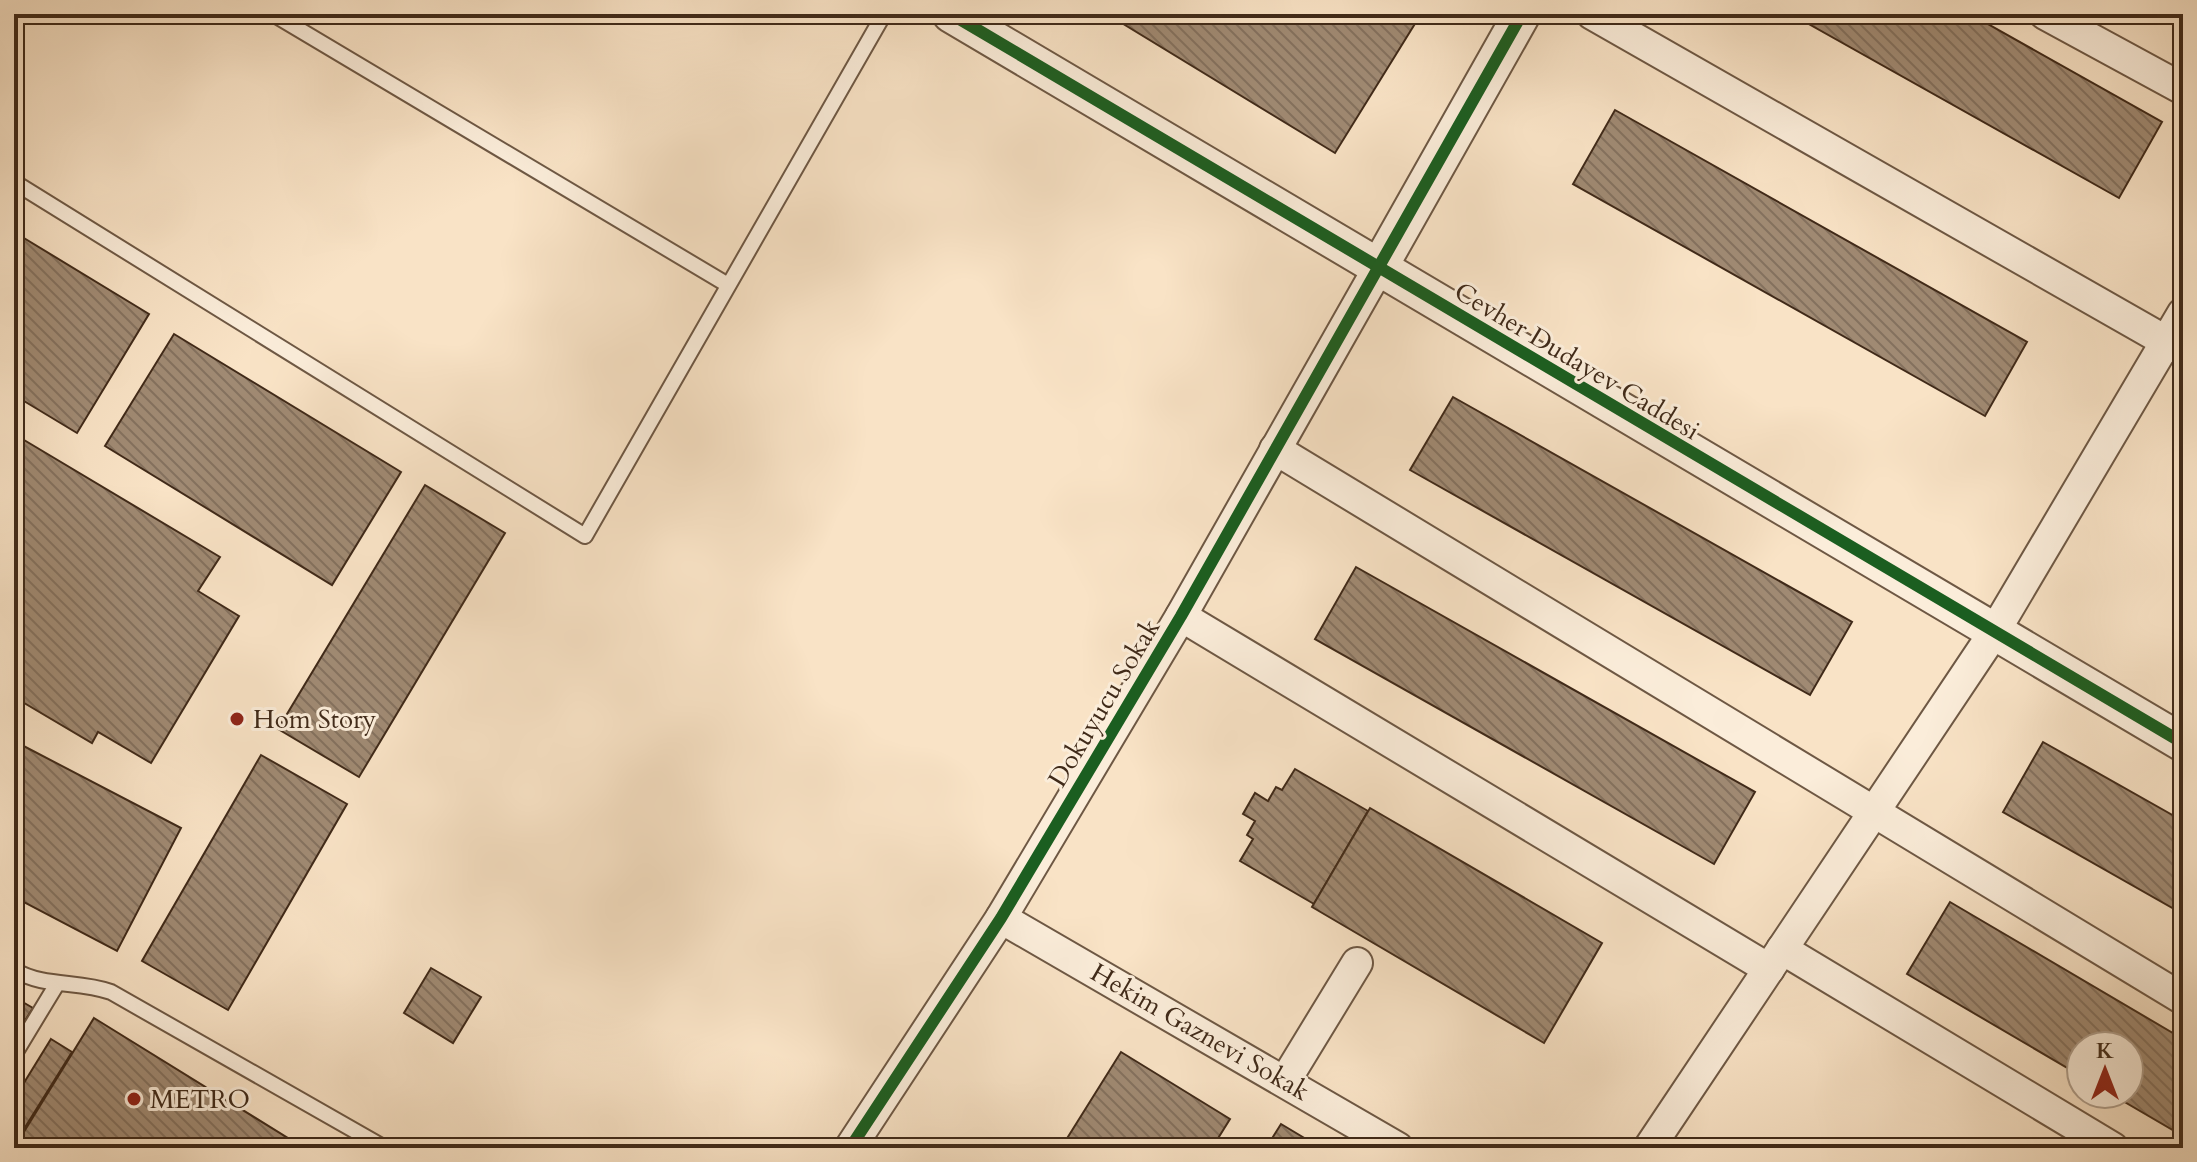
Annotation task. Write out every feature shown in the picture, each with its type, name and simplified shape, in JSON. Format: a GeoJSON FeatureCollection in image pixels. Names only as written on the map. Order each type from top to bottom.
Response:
{"type":"FeatureCollection","features":[{"type":"Feature","properties":{"kind":"street"},"geometry":{"type":"LineString","coordinates":[[1378,269],[1522,14]]}},
{"type":"Feature","properties":{"kind":"street"},"geometry":{"type":"LineString","coordinates":[[1592,14],[2175,347]]}},
{"type":"Feature","properties":{"kind":"street"},"geometry":{"type":"LineString","coordinates":[[2045,14],[2183,89]]}},
{"type":"Feature","properties":{"kind":"street","name":"Cevher Dudayev Caddesi"},"geometry":{"type":"LineString","coordinates":[[964,17],[1378,269],[1993,634],[2183,743]]}},
{"type":"Feature","properties":{"kind":"street","name":"Dokuyucu Sokak"},"geometry":{"type":"LineString","coordinates":[[850,1148],[1001,918],[1181,616],[1378,269]]}},
{"type":"Feature","properties":{"kind":"street"},"geometry":{"type":"LineString","coordinates":[[1649,1148],[1993,634],[2175,347],[2183,313]]}},
{"type":"Feature","properties":{"kind":"street"},"geometry":{"type":"LineString","coordinates":[[1275,449],[2183,999]]}},
{"type":"Feature","properties":{"kind":"street"},"geometry":{"type":"LineString","coordinates":[[1181,616],[1776,959],[2113,1148]]}},
{"type":"Feature","properties":{"kind":"street","name":"Hekim Gaznevi Sokak"},"geometry":{"type":"LineString","coordinates":[[1001,918],[1398,1148]]}},
{"type":"Feature","properties":{"kind":"street"},"geometry":{"type":"LineString","coordinates":[[1285,1081],[1357,963]]}},
{"type":"Feature","properties":{"kind":"lane"},"geometry":{"type":"LineString","coordinates":[[273,14],[728,285]]}},
{"type":"Feature","properties":{"kind":"lane"},"geometry":{"type":"LineString","coordinates":[[14,182],[585,536],[884,14]]}},
{"type":"Feature","properties":{"kind":"lane"},"geometry":{"type":"LineString","coordinates":[[14,970],[57,984],[93,985],[111,992],[385,1148]]}},
{"type":"Feature","properties":{"kind":"lane"},"geometry":{"type":"LineString","coordinates":[[14,1055],[57,984]]}},
{"type":"Feature","properties":{"kind":"building"},"geometry":{"type":"Polygon","coordinates":[[[1107,14],[1421,14],[1335,153],[1107,14]]]}},
{"type":"Feature","properties":{"kind":"building"},"geometry":{"type":"Polygon","coordinates":[[[1791,14],[1970,14],[2162,122],[2119,198],[1791,14]]]}},
{"type":"Feature","properties":{"kind":"building"},"geometry":{"type":"Polygon","coordinates":[[[1615,110],[2027,342],[1985,416],[1573,184],[1615,110]]]}},
{"type":"Feature","properties":{"kind":"building"},"geometry":{"type":"Polygon","coordinates":[[[14,232],[149,314],[77,433],[14,395],[14,232]]]}},
{"type":"Feature","properties":{"kind":"building"},"geometry":{"type":"Polygon","coordinates":[[[174,334],[401,472],[332,585],[105,446],[174,334]]]}},
{"type":"Feature","properties":{"kind":"building"},"geometry":{"type":"Polygon","coordinates":[[[1453,397],[1852,622],[1810,695],[1410,470],[1453,397]]]}},
{"type":"Feature","properties":{"kind":"building"},"geometry":{"type":"Polygon","coordinates":[[[14,434],[220,557],[198,591],[239,616],[151,763],[98,732],[92,743],[14,697],[14,434]]]}},
{"type":"Feature","properties":{"kind":"building"},"geometry":{"type":"Polygon","coordinates":[[[425,485],[505,533],[359,777],[278,729],[425,485]]]}},
{"type":"Feature","properties":{"kind":"building"},"geometry":{"type":"Polygon","coordinates":[[[2183,531],[2183,550],[2175,545],[2183,531]]]}},
{"type":"Feature","properties":{"kind":"building"},"geometry":{"type":"Polygon","coordinates":[[[1356,567],[1755,792],[1714,864],[1315,639],[1356,567]]]}},
{"type":"Feature","properties":{"kind":"building"},"geometry":{"type":"Polygon","coordinates":[[[14,741],[181,828],[117,951],[14,897],[14,741]]]}},
{"type":"Feature","properties":{"kind":"building"},"geometry":{"type":"Polygon","coordinates":[[[2043,742],[2183,821],[2183,914],[2003,812],[2043,742]]]}},
{"type":"Feature","properties":{"kind":"building"},"geometry":{"type":"Polygon","coordinates":[[[261,755],[347,804],[228,1010],[142,961],[261,755]]]}},
{"type":"Feature","properties":{"kind":"building"},"geometry":{"type":"Polygon","coordinates":[[[1295,769],[1368,811],[1314,904],[1240,861],[1253,839],[1247,835],[1255,821],[1243,814],[1255,793],[1268,801],[1276,787],[1282,790],[1295,769]]]}},
{"type":"Feature","properties":{"kind":"building"},"geometry":{"type":"Polygon","coordinates":[[[1370,808],[1602,943],[1544,1043],[1312,907],[1370,808]]]}},
{"type":"Feature","properties":{"kind":"building"},"geometry":{"type":"Polygon","coordinates":[[[1950,902],[2183,1039],[2183,1136],[2138,1110],[2145,1110],[2145,1030],[2065,1030],[2065,1067],[1907,974],[1950,902]]]}},
{"type":"Feature","properties":{"kind":"building"},"geometry":{"type":"Polygon","coordinates":[[[431,968],[481,997],[453,1043],[404,1013],[431,968]]]}},
{"type":"Feature","properties":{"kind":"building"},"geometry":{"type":"Polygon","coordinates":[[[14,997],[33,1008],[14,1038],[14,997]]]}},
{"type":"Feature","properties":{"kind":"building","name":"METRO"},"geometry":{"type":"Polygon","coordinates":[[[94,1018],[304,1148],[14,1148],[94,1018]]]}},
{"type":"Feature","properties":{"kind":"building"},"geometry":{"type":"Polygon","coordinates":[[[51,1039],[72,1052],[14,1145],[14,1099],[51,1039]]]}},
{"type":"Feature","properties":{"kind":"building"},"geometry":{"type":"Polygon","coordinates":[[[1121,1052],[1230,1119],[1212,1148],[1061,1148],[1121,1052]]]}},
{"type":"Feature","properties":{"kind":"building"},"geometry":{"type":"Polygon","coordinates":[[[1281,1124],[1321,1148],[1266,1148],[1281,1124]]]}},
{"type":"Feature","properties":{"kind":"cycle path"},"geometry":{"type":"LineString","coordinates":[[951,14],[2183,743]]}},
{"type":"Feature","properties":{"kind":"cycle path"},"geometry":{"type":"LineString","coordinates":[[850,1148],[1001,918],[1181,616],[1522,14]]}},
{"type":"Feature","properties":{"kind":"place","name":"Hom Story"},"geometry":{"type":"Point","coordinates":[237,719]}},
{"type":"Feature","properties":{"kind":"place","name":"METRO"},"geometry":{"type":"Point","coordinates":[134,1099]}}]}
